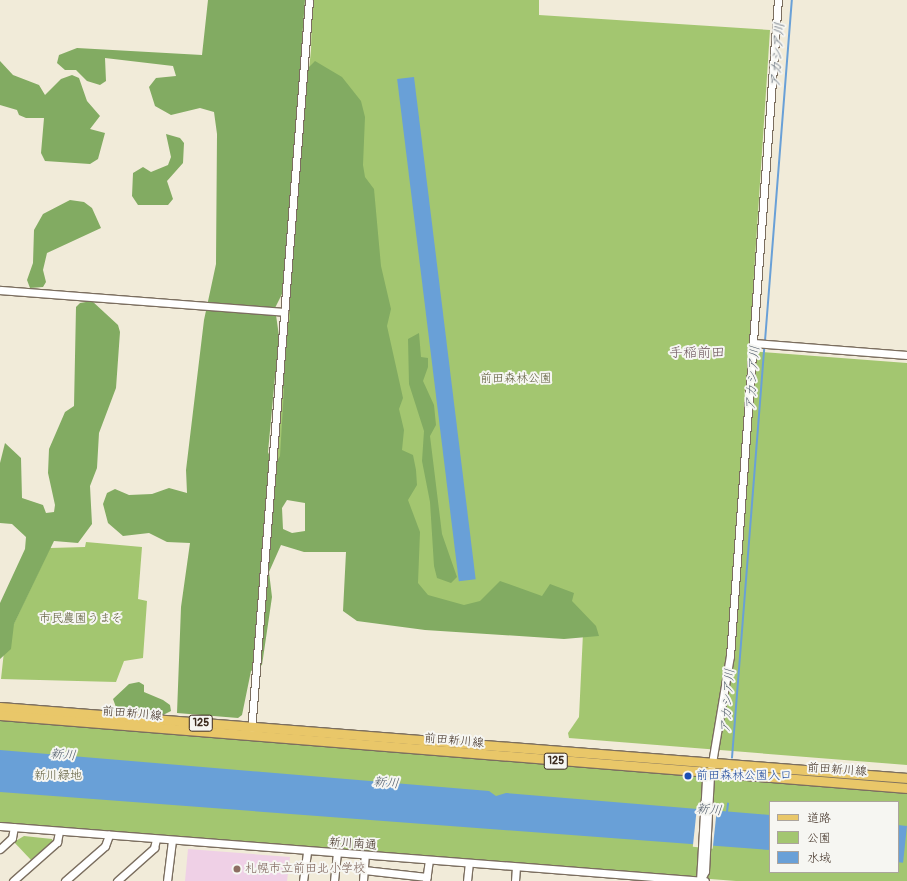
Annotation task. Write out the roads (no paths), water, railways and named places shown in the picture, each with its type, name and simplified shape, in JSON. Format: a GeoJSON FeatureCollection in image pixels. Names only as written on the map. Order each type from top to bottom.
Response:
{"type":"FeatureCollection","features":[{"type":"Feature","properties":{"kind":"main road","name":"前田新川線"},"geometry":{"type":"LineString","coordinates":[[0,707],[251,731],[710,779],[907,788]]}},
{"type":"Feature","properties":{"kind":"main road","name":"前田新川線"},"geometry":{"type":"LineString","coordinates":[[0,715],[251,731],[907,778]]}},
{"type":"Feature","properties":{"kind":"street"},"geometry":{"type":"LineString","coordinates":[[251,731],[309,0]]}},
{"type":"Feature","properties":{"kind":"street"},"geometry":{"type":"LineString","coordinates":[[700,881],[712,764],[730,656],[755,343],[778,0]]}},
{"type":"Feature","properties":{"kind":"street"},"geometry":{"type":"LineString","coordinates":[[0,290],[284,312]]}},
{"type":"Feature","properties":{"kind":"street"},"geometry":{"type":"LineString","coordinates":[[755,343],[907,356]]}},
{"type":"Feature","properties":{"kind":"street","name":"新川南通"},"geometry":{"type":"LineString","coordinates":[[0,826],[365,856],[661,879],[705,881]]}},
{"type":"Feature","properties":{"kind":"street"},"geometry":{"type":"LineString","coordinates":[[0,849],[12,838],[14,827]]}},
{"type":"Feature","properties":{"kind":"street"},"geometry":{"type":"LineString","coordinates":[[12,881],[57,842],[59,832]]}},
{"type":"Feature","properties":{"kind":"street"},"geometry":{"type":"LineString","coordinates":[[66,881],[105,846],[109,835]]}},
{"type":"Feature","properties":{"kind":"street"},"geometry":{"type":"LineString","coordinates":[[117,881],[154,848],[156,839]]}},
{"type":"Feature","properties":{"kind":"street"},"geometry":{"type":"LineString","coordinates":[[167,881],[172,840]]}},
{"type":"Feature","properties":{"kind":"street"},"geometry":{"type":"LineString","coordinates":[[303,881],[307,851]]}},
{"type":"Feature","properties":{"kind":"street"},"geometry":{"type":"LineString","coordinates":[[334,881],[338,853]]}},
{"type":"Feature","properties":{"kind":"street"},"geometry":{"type":"LineString","coordinates":[[363,881],[365,856]]}},
{"type":"Feature","properties":{"kind":"street"},"geometry":{"type":"LineString","coordinates":[[364,870],[396,877],[427,879],[429,860]]}},
{"type":"Feature","properties":{"kind":"street"},"geometry":{"type":"LineString","coordinates":[[467,881],[469,863]]}},
{"type":"Feature","properties":{"kind":"street"},"geometry":{"type":"LineString","coordinates":[[515,881],[516,867]]}},
{"type":"Feature","properties":{"kind":"street"},"geometry":{"type":"LineString","coordinates":[[20,875],[26,881]]}},
{"type":"Feature","properties":{"kind":"water"},"geometry":{"type":"Polygon","coordinates":[[[414,77],[476,579],[459,581],[397,79],[414,77]]]}},
{"type":"Feature","properties":{"kind":"water","name":"新川"},"geometry":{"type":"Polygon","coordinates":[[[0,750],[489,791],[496,796],[506,793],[769,815],[769,850],[0,792],[0,750]]]}},
{"type":"Feature","properties":{"kind":"water"},"geometry":{"type":"Polygon","coordinates":[[[899,825],[907,826],[903,863],[899,862],[899,825]]]}},
{"type":"Feature","properties":{"kind":"waterway","name":"アカシア川"},"geometry":{"type":"LineString","coordinates":[[765,341],[792,0]]}},
{"type":"Feature","properties":{"kind":"waterway","name":"アカシア川"},"geometry":{"type":"LineString","coordinates":[[732,758],[764,347]]}},
{"type":"Feature","properties":{"kind":"waterway","name":"アカシア川"},"geometry":{"type":"LineString","coordinates":[[727,812],[728,804]]}},
{"type":"Feature","properties":{"kind":"place","name":"前田森林公園入口"},"geometry":{"type":"Point","coordinates":[688,776]}},
{"type":"Feature","properties":{"kind":"place","name":"札幌市立前田北小学校"},"geometry":{"type":"Point","coordinates":[237,869]}},
{"type":"Feature","properties":{"kind":"district","name":"手稲前田"},"geometry":{"type":"Point","coordinates":[697,353]}},
{"type":"Feature","properties":{"kind":"park label","name":"前田森林公園"},"geometry":{"type":"Point","coordinates":[516,379]}},
{"type":"Feature","properties":{"kind":"park label","name":"市民農園うまそ"},"geometry":{"type":"Point","coordinates":[81,619]}},
{"type":"Feature","properties":{"kind":"park label","name":"新川緑地"},"geometry":{"type":"Point","coordinates":[58,776]}}]}
